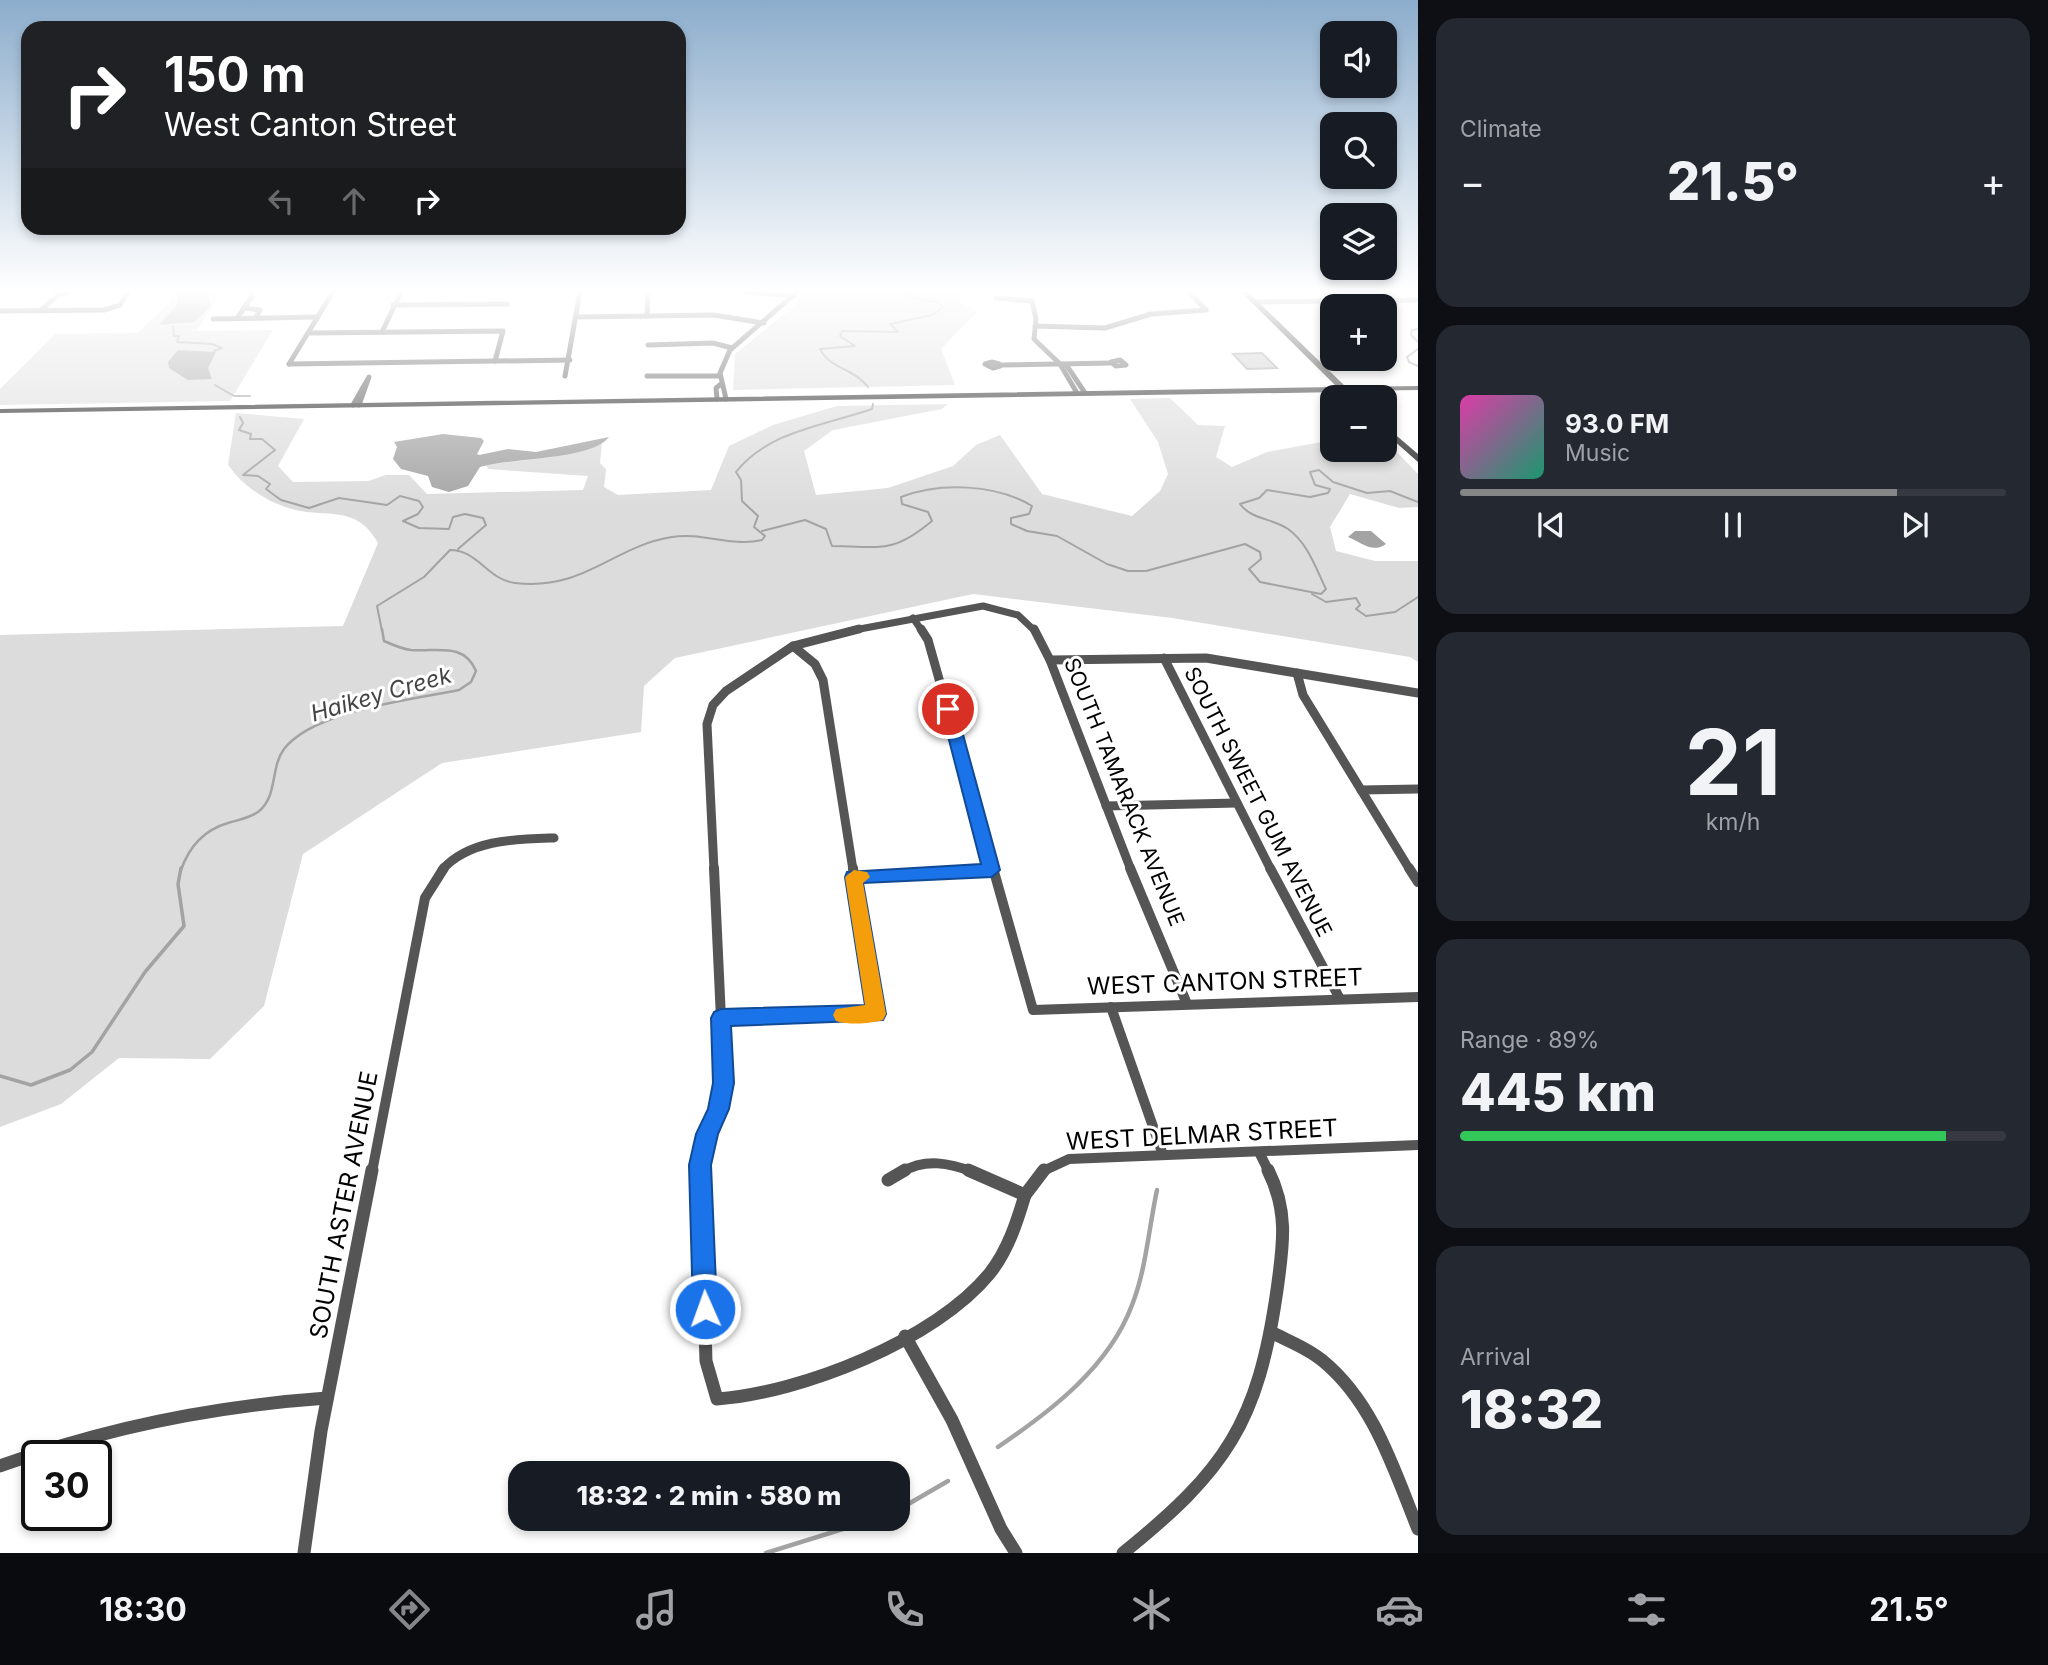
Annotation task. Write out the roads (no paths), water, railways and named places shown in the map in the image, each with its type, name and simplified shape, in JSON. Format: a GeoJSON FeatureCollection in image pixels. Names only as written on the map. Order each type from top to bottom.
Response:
{"type":"FeatureCollection","features":[{"type":"Feature","properties":{"kind":"main road"},"geometry":{"type":"LineString","coordinates":[[1319,364],[1340,385]]}},
{"type":"Feature","properties":{"kind":"main road"},"geometry":{"type":"LineString","coordinates":[[1397,388],[1417,388]]}},
{"type":"Feature","properties":{"kind":"main road"},"geometry":{"type":"LineString","coordinates":[[0,411],[1320,389]]}},
{"type":"Feature","properties":{"kind":"main road"},"geometry":{"type":"LineString","coordinates":[[1397,439],[1418,459]]}},
{"type":"Feature","properties":{"kind":"street"},"geometry":{"type":"LineString","coordinates":[[356,405],[373,364]]}},
{"type":"Feature","properties":{"kind":"street"},"geometry":{"type":"LineString","coordinates":[[565,376],[569,364]]}},
{"type":"Feature","properties":{"kind":"street"},"geometry":{"type":"LineString","coordinates":[[721,399],[725,387],[721,384],[722,364]]}},
{"type":"Feature","properties":{"kind":"street"},"geometry":{"type":"LineString","coordinates":[[1000,365],[1032,364]]}},
{"type":"Feature","properties":{"kind":"street"},"geometry":{"type":"LineString","coordinates":[[1060,364],[1081,393]]}},
{"type":"Feature","properties":{"kind":"street"},"geometry":{"type":"LineString","coordinates":[[647,376],[720,376]]}},
{"type":"Feature","properties":{"kind":"street","name":"SOUTH TAMARACK AVENUE"},"geometry":{"type":"LineString","coordinates":[[913,618],[971,607],[1006,609],[1026,619],[1035,629],[1050,660],[1187,1004]]}},
{"type":"Feature","properties":{"kind":"street"},"geometry":{"type":"LineString","coordinates":[[854,877],[992,870],[928,640],[913,618],[793,646],[726,691],[713,705],[707,724],[724,1083],[719,1109],[707,1134],[700,1165],[706,1360],[709,1379],[717,1399],[736,1400],[796,1385],[851,1364],[905,1336],[982,1282],[1008,1244],[1025,1195],[971,1170],[943,1163],[918,1164],[903,1168],[888,1180]]}},
{"type":"Feature","properties":{"kind":"street"},"geometry":{"type":"LineString","coordinates":[[721,1018],[876,1014],[822,676],[815,664],[793,646]]}},
{"type":"Feature","properties":{"kind":"street","name":"SOUTH SWEET GUM AVENUE"},"geometry":{"type":"LineString","coordinates":[[1164,658],[1340,999]]}},
{"type":"Feature","properties":{"kind":"street"},"geometry":{"type":"LineString","coordinates":[[1050,660],[1206,658],[1418,694]]}},
{"type":"Feature","properties":{"kind":"street"},"geometry":{"type":"LineString","coordinates":[[1297,673],[1301,692],[1418,882]]}},
{"type":"Feature","properties":{"kind":"street"},"geometry":{"type":"LineString","coordinates":[[1361,790],[1418,789]]}},
{"type":"Feature","properties":{"kind":"street"},"geometry":{"type":"LineString","coordinates":[[1106,806],[1237,803]]}},
{"type":"Feature","properties":{"kind":"street","name":"SOUTH ASTER AVENUE"},"geometry":{"type":"LineString","coordinates":[[304,1553],[312,1479],[425,898],[440,870],[463,852],[487,843],[554,838]]}},
{"type":"Feature","properties":{"kind":"street","name":"WEST CANTON STREET"},"geometry":{"type":"LineString","coordinates":[[992,870],[1033,1010],[1418,997]]}},
{"type":"Feature","properties":{"kind":"street"},"geometry":{"type":"LineString","coordinates":[[1111,1007],[1163,1155]]}},
{"type":"Feature","properties":{"kind":"street","name":"WEST DELMAR STREET"},"geometry":{"type":"LineString","coordinates":[[1025,1195],[1035,1178],[1058,1162],[1418,1145]]}},
{"type":"Feature","properties":{"kind":"street"},"geometry":{"type":"LineString","coordinates":[[1123,1553],[1180,1506],[1215,1468],[1248,1409],[1271,1332],[1285,1218],[1280,1198],[1259,1152]]}},
{"type":"Feature","properties":{"kind":"street"},"geometry":{"type":"LineString","coordinates":[[1271,1332],[1321,1359],[1347,1385],[1368,1413],[1418,1529]]}},
{"type":"Feature","properties":{"kind":"street"},"geometry":{"type":"LineString","coordinates":[[905,1336],[952,1420],[1001,1529],[1016,1553]]}},
{"type":"Feature","properties":{"kind":"street"},"geometry":{"type":"LineString","coordinates":[[0,1466],[71,1441],[167,1415],[246,1403],[327,1398]]}},
{"type":"Feature","properties":{"kind":"waterway","name":"Haikey Creek"},"geometry":{"type":"LineString","coordinates":[[836,364],[868,387]]}},
{"type":"Feature","properties":{"kind":"waterway","name":"Haikey Creek"},"geometry":{"type":"LineString","coordinates":[[215,385],[234,396],[250,396]]}},
{"type":"Feature","properties":{"kind":"waterway","name":"Haikey Creek"},"geometry":{"type":"LineString","coordinates":[[382,631],[377,606],[424,577],[450,550],[468,555],[506,581],[539,584],[580,574],[632,549],[672,537],[694,536],[739,542],[762,540],[765,536],[754,527],[758,516],[742,501],[741,480],[736,472],[749,458],[781,438],[872,409],[873,404]]}},
{"type":"Feature","properties":{"kind":"waterway","name":"Haikey Creek"},"geometry":{"type":"LineString","coordinates":[[240,417],[243,423],[239,430],[251,434],[250,439],[262,439],[275,450],[243,475],[258,476],[270,484],[266,489],[281,500],[309,508],[339,498],[387,505],[400,496],[419,501],[423,507],[418,514],[403,521],[419,528],[449,529],[453,517],[465,514],[483,518],[486,525],[458,549]]}},
{"type":"Feature","properties":{"kind":"waterway"},"geometry":{"type":"LineString","coordinates":[[762,531],[805,520],[826,529],[832,546],[874,547],[895,544],[932,521],[928,512],[902,504],[901,497],[933,489],[968,488],[1002,493],[1032,506],[1029,514],[1011,518],[1011,524],[1027,531],[1057,536],[1107,564],[1128,571],[1146,571],[1245,544],[1260,552],[1261,559],[1249,569],[1260,582],[1321,594],[1326,589],[1301,541],[1282,525],[1256,516],[1240,504],[1259,498],[1267,490],[1310,497],[1328,493],[1330,489],[1315,485],[1310,472],[1319,470],[1333,482],[1367,493],[1390,491],[1418,502]]}},
{"type":"Feature","properties":{"kind":"waterway"},"geometry":{"type":"LineString","coordinates":[[1312,594],[1326,602],[1356,598],[1360,605],[1356,609],[1366,616],[1395,612],[1418,597]]}},
{"type":"Feature","properties":{"kind":"waterway","name":"Haikey Creek"},"geometry":{"type":"LineString","coordinates":[[181,870],[198,840],[219,826],[255,814],[264,806],[269,798],[280,757],[284,749],[298,736],[340,716],[459,690],[471,682],[476,671],[464,656],[449,650],[401,648],[384,641],[382,629]]}},
{"type":"Feature","properties":{"kind":"waterway","name":"Haikey Creek"},"geometry":{"type":"LineString","coordinates":[[0,1076],[31,1085],[70,1070],[92,1052],[145,972],[184,926],[178,884],[181,868]]}},
{"type":"Feature","properties":{"kind":"waterway"},"geometry":{"type":"LineString","coordinates":[[998,1447],[1058,1403],[1076,1386],[1109,1348],[1122,1327],[1141,1277],[1157,1190]]}},
{"type":"Feature","properties":{"kind":"waterway"},"geometry":{"type":"LineString","coordinates":[[910,1503],[948,1481]]}},
{"type":"Feature","properties":{"kind":"waterway"},"geometry":{"type":"LineString","coordinates":[[766,1553],[837,1531]]}}]}
